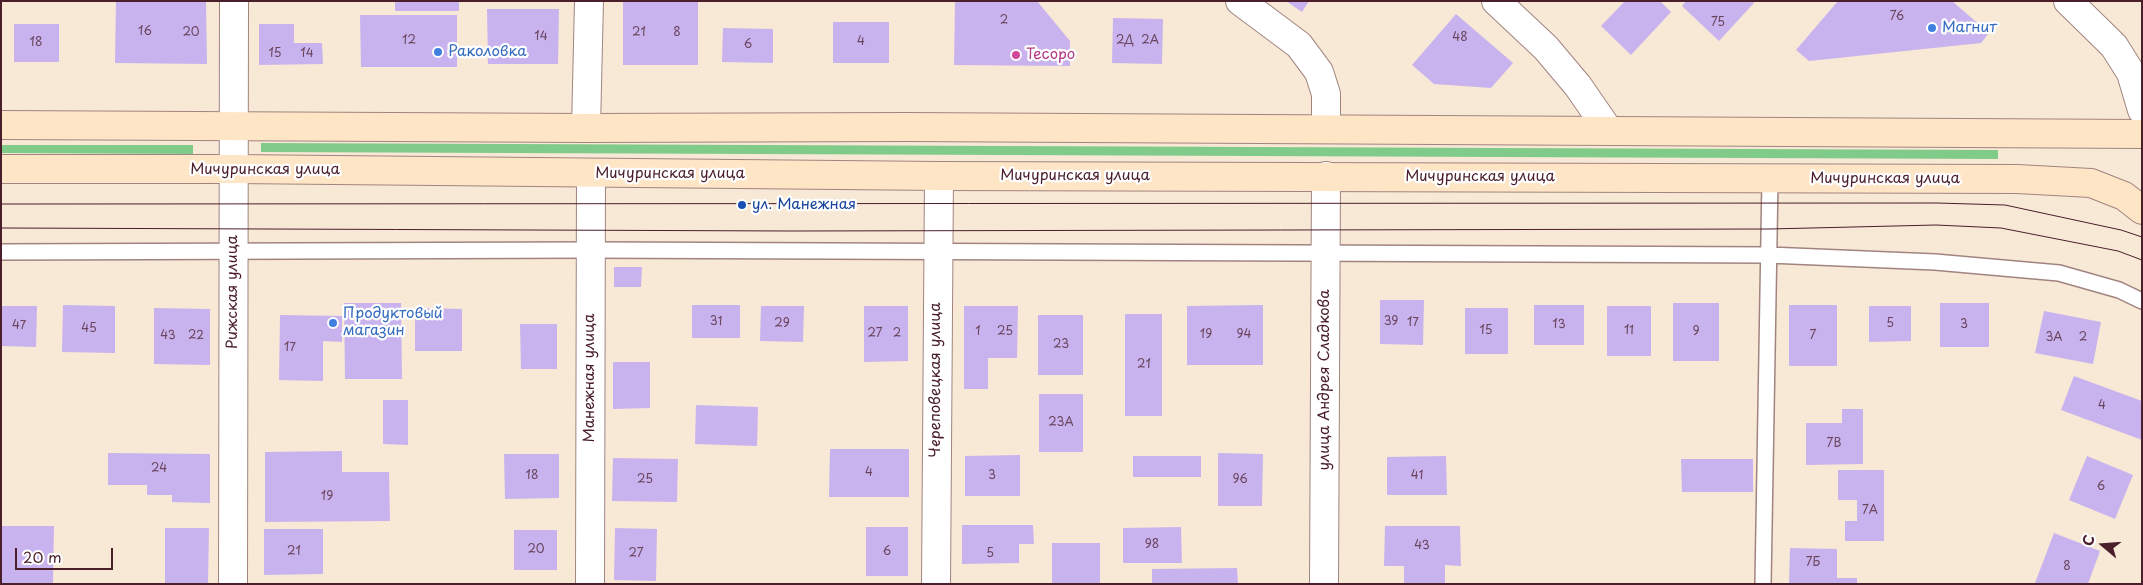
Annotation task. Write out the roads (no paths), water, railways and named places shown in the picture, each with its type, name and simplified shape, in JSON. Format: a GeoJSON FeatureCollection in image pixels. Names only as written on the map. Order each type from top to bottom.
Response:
{"type":"FeatureCollection","features":[{"type":"Feature","properties":{"kind":"main road"},"geometry":{"type":"LineString","coordinates":[[1,125],[1326,129],[2142,134]]}},
{"type":"Feature","properties":{"kind":"main road","name":"Мичуринская улица"},"geometry":{"type":"LineString","coordinates":[[1,169],[233,168],[939,176],[2017,179],[2091,183],[2124,196],[2142,210]]}},
{"type":"Feature","properties":{"kind":"street","name":"Рижская улица"},"geometry":{"type":"LineString","coordinates":[[233,584],[234,1]]}},
{"type":"Feature","properties":{"kind":"street"},"geometry":{"type":"LineString","coordinates":[[586,128],[589,1]]}},
{"type":"Feature","properties":{"kind":"street"},"geometry":{"type":"LineString","coordinates":[[1240,1],[1299,45],[1319,72],[1326,94],[1326,129]]}},
{"type":"Feature","properties":{"kind":"street"},"geometry":{"type":"LineString","coordinates":[[1496,1],[1546,48],[1578,86],[1609,131]]}},
{"type":"Feature","properties":{"kind":"street"},"geometry":{"type":"LineString","coordinates":[[2068,1],[2114,46],[2131,74],[2142,110]]}},
{"type":"Feature","properties":{"kind":"street","name":"Манежная улица"},"geometry":{"type":"LineString","coordinates":[[590,584],[591,173]]}},
{"type":"Feature","properties":{"kind":"street","name":"Череповецкая улица"},"geometry":{"type":"LineString","coordinates":[[936,584],[939,176]]}},
{"type":"Feature","properties":{"kind":"street","name":"улица Андрея Сладкова"},"geometry":{"type":"LineString","coordinates":[[1324,584],[1326,176]]}},
{"type":"Feature","properties":{"kind":"lane"},"geometry":{"type":"LineString","coordinates":[[1763,584],[1770,179]]}},
{"type":"Feature","properties":{"kind":"lane"},"geometry":{"type":"LineString","coordinates":[[1,252],[591,250],[1769,255],[1935,262],[2059,273],[2119,290],[2142,301]]}},
{"type":"Feature","properties":{"kind":"tram line"},"geometry":{"type":"LineString","coordinates":[[1,204],[1937,203],[2005,205],[2121,230],[2142,237]]}},
{"type":"Feature","properties":{"kind":"tram line"},"geometry":{"type":"LineString","coordinates":[[1,228],[792,231],[1769,229],[1936,225],[2001,228],[2118,251],[2142,260]]}},
{"type":"Feature","properties":{"kind":"place","name":"Магнит"},"geometry":{"type":"Point","coordinates":[1932,28]}},
{"type":"Feature","properties":{"kind":"place","name":"Раколовка"},"geometry":{"type":"Point","coordinates":[438,52]}},
{"type":"Feature","properties":{"kind":"place","name":"Тесоро"},"geometry":{"type":"Point","coordinates":[1016,55]}},
{"type":"Feature","properties":{"kind":"place","name":"ул. Манежная"},"geometry":{"type":"Point","coordinates":[742,205]}},
{"type":"Feature","properties":{"kind":"place","name":"Продуктовый магазин"},"geometry":{"type":"Point","coordinates":[333,323]}}]}
